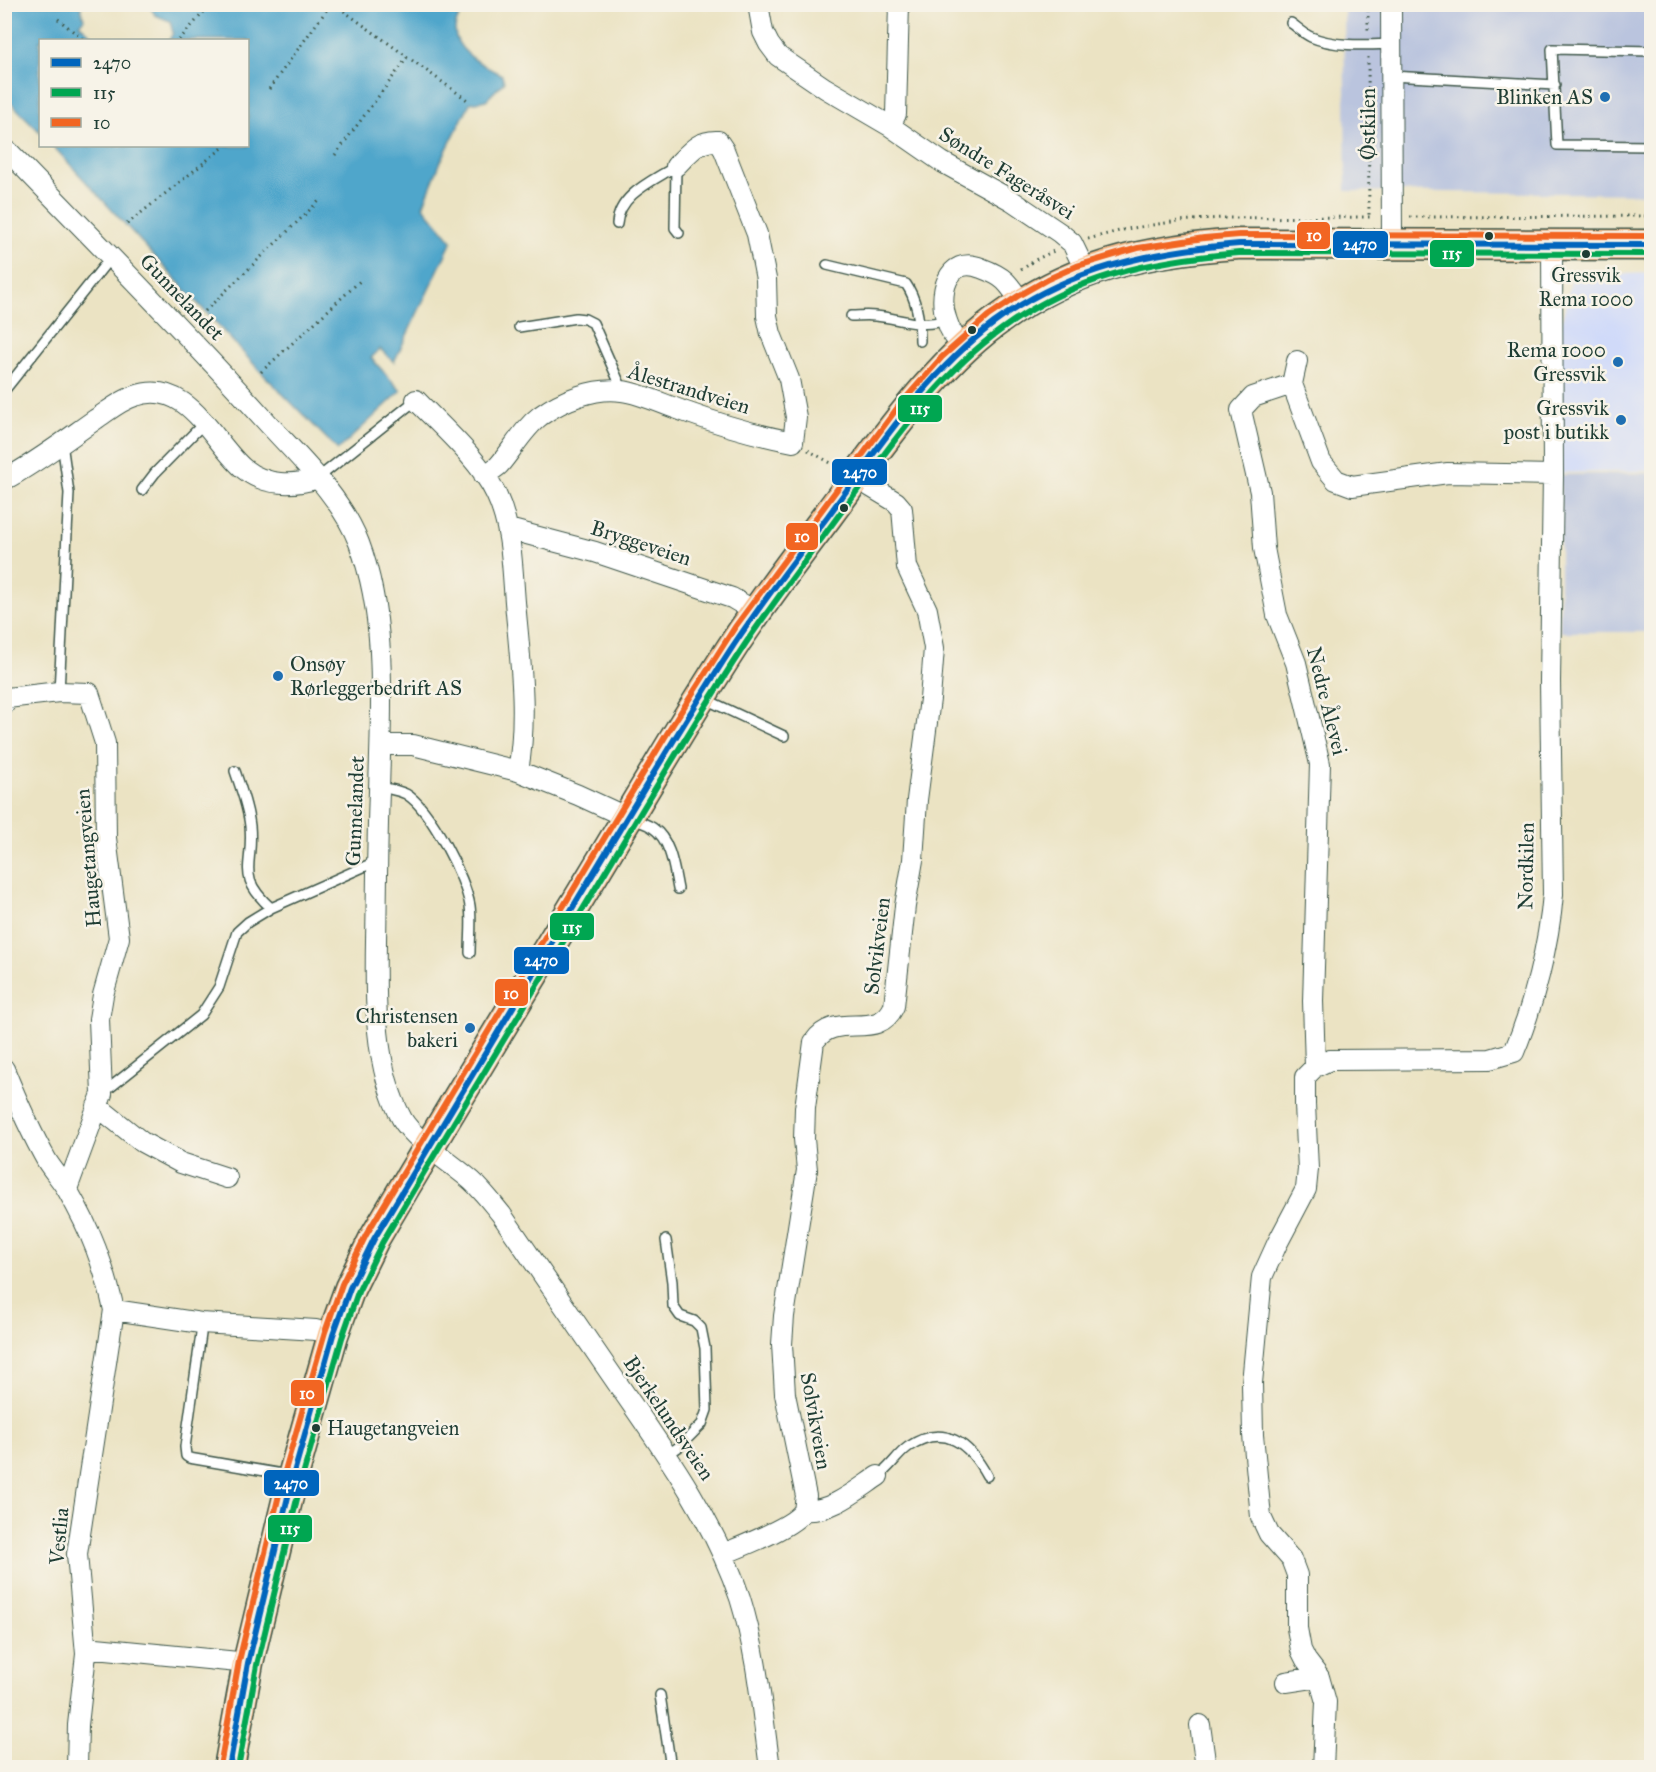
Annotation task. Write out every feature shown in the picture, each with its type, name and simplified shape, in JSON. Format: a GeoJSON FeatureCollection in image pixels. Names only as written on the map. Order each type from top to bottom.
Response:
{"type":"FeatureCollection","features":[{"type":"Feature","properties":{"kind":"main road"},"geometry":{"type":"LineString","coordinates":[[229,1767],[248,1663],[293,1476],[333,1335],[350,1288],[374,1239],[428,1146],[701,697],[847,472],[964,348],[993,324],[1022,304],[1060,283],[1127,259],[1185,248],[1239,244],[1652,245]]}},
{"type":"Feature","properties":{"kind":"street","name":"Søndre Fageråsvei"},"geometry":{"type":"LineString","coordinates":[[758,4],[763,32],[778,56],[890,126],[942,162],[1011,200],[1060,233],[1072,243],[1086,272]]}},
{"type":"Feature","properties":{"kind":"street"},"geometry":{"type":"LineString","coordinates":[[890,126],[896,114],[899,4]]}},
{"type":"Feature","properties":{"kind":"street","name":"Østkilen"},"geometry":{"type":"LineString","coordinates":[[1391,4],[1392,243]]}},
{"type":"Feature","properties":{"kind":"street"},"geometry":{"type":"LineString","coordinates":[[676,166],[705,141],[718,141],[724,150],[757,234],[766,279],[767,316],[771,334],[789,379],[796,417],[793,442]]}},
{"type":"Feature","properties":{"kind":"street","name":"Gunnelandet"},"geometry":{"type":"LineString","coordinates":[[9,152],[238,390],[318,478],[343,512],[358,541],[372,583],[378,619],[381,745],[376,978],[381,1050],[388,1088],[404,1122],[428,1146]]}},
{"type":"Feature","properties":{"kind":"street","name":"Nordkilen"},"geometry":{"type":"LineString","coordinates":[[1315,1067],[1330,1060],[1490,1059],[1514,1052],[1522,1033],[1544,954],[1553,894],[1550,681],[1553,475],[1552,244]]}},
{"type":"Feature","properties":{"kind":"street"},"geometry":{"type":"LineString","coordinates":[[964,348],[956,339],[946,320],[944,297],[947,278],[956,269],[971,264],[990,271],[1005,280],[1022,304]]}},
{"type":"Feature","properties":{"kind":"street"},"geometry":{"type":"LineString","coordinates":[[1297,361],[1292,384],[1321,462],[1336,480],[1352,486],[1448,473],[1553,475]]}},
{"type":"Feature","properties":{"kind":"street","name":"Nedre Ålevei"},"geometry":{"type":"LineString","coordinates":[[1292,384],[1253,397],[1241,410],[1260,492],[1264,548],[1277,615],[1296,663],[1320,764],[1313,1000],[1315,1067]]}},
{"type":"Feature","properties":{"kind":"street","name":"Ålestrandveien"},"geometry":{"type":"LineString","coordinates":[[484,475],[498,466],[513,445],[539,417],[558,405],[581,396],[604,391],[623,391],[705,419],[793,442]]}},
{"type":"Feature","properties":{"kind":"street"},"geometry":{"type":"LineString","coordinates":[[4,480],[135,396],[155,392],[171,396],[186,405],[245,470],[268,482],[301,484],[318,478]]}},
{"type":"Feature","properties":{"kind":"street"},"geometry":{"type":"LineString","coordinates":[[416,400],[484,475],[495,492],[508,529],[522,678],[522,748],[518,771]]}},
{"type":"Feature","properties":{"kind":"street","name":"Solvikveien"},"geometry":{"type":"LineString","coordinates":[[804,1510],[806,1496],[785,1394],[782,1344],[807,1170],[804,1139],[810,1066],[814,1042],[819,1035],[828,1029],[840,1026],[881,1023],[890,1017],[894,1006],[905,906],[913,860],[916,800],[930,699],[934,648],[927,610],[908,567],[902,509],[896,502],[847,472]]}},
{"type":"Feature","properties":{"kind":"street","name":"Bryggeveien"},"geometry":{"type":"LineString","coordinates":[[508,529],[595,552],[732,598],[756,612]]}},
{"type":"Feature","properties":{"kind":"street","name":"Haugetangveien"},"geometry":{"type":"LineString","coordinates":[[4,705],[7,698],[59,692],[89,693],[105,743],[106,838],[119,938],[103,995],[99,1019],[99,1100],[67,1189]]}},
{"type":"Feature","properties":{"kind":"street"},"geometry":{"type":"LineString","coordinates":[[381,745],[413,746],[518,771],[628,818]]}},
{"type":"Feature","properties":{"kind":"street"},"geometry":{"type":"LineString","coordinates":[[1315,1067],[1305,1077],[1308,1169],[1306,1189],[1276,1244],[1262,1277],[1252,1383],[1253,1435],[1261,1517],[1269,1534],[1291,1559],[1297,1575],[1297,1628],[1301,1650],[1319,1677],[1326,1702],[1323,1767]]}},
{"type":"Feature","properties":{"kind":"street"},"geometry":{"type":"LineString","coordinates":[[4,1069],[22,1113],[48,1163],[67,1189],[90,1232],[106,1272],[114,1310],[201,1323],[316,1330],[333,1335]]}},
{"type":"Feature","properties":{"kind":"street"},"geometry":{"type":"LineString","coordinates":[[99,1100],[152,1147],[182,1163],[227,1178]]}},
{"type":"Feature","properties":{"kind":"street","name":"Bjerkelundsveien"},"geometry":{"type":"LineString","coordinates":[[428,1146],[474,1183],[501,1214],[667,1455],[710,1526],[740,1599],[749,1635],[760,1692],[770,1767]]}},
{"type":"Feature","properties":{"kind":"street","name":"Vestlia"},"geometry":{"type":"LineString","coordinates":[[77,1767],[78,1725],[86,1647],[78,1554],[114,1310]]}},
{"type":"Feature","properties":{"kind":"street"},"geometry":{"type":"LineString","coordinates":[[723,1554],[779,1529],[798,1518],[804,1510],[815,1511],[843,1499],[878,1476]]}},
{"type":"Feature","properties":{"kind":"street"},"geometry":{"type":"LineString","coordinates":[[86,1647],[248,1663]]}},
{"type":"Feature","properties":{"kind":"street"},"geometry":{"type":"LineString","coordinates":[[1286,1682],[1319,1677]]}},
{"type":"Feature","properties":{"kind":"street"},"geometry":{"type":"LineString","coordinates":[[1200,1725],[1206,1767]]}},
{"type":"Feature","properties":{"kind":"lane"},"geometry":{"type":"LineString","coordinates":[[1292,23],[1310,37],[1331,42],[1391,44]]}},
{"type":"Feature","properties":{"kind":"lane"},"geometry":{"type":"LineString","coordinates":[[1652,51],[1552,49],[1557,145],[1652,146]]}},
{"type":"Feature","properties":{"kind":"lane"},"geometry":{"type":"LineString","coordinates":[[1391,76],[1555,85]]}},
{"type":"Feature","properties":{"kind":"lane"},"geometry":{"type":"LineString","coordinates":[[617,224],[618,213],[623,203],[634,193],[676,166]]}},
{"type":"Feature","properties":{"kind":"lane"},"geometry":{"type":"LineString","coordinates":[[676,166],[675,228],[679,233]]}},
{"type":"Feature","properties":{"kind":"lane"},"geometry":{"type":"LineString","coordinates":[[4,391],[111,257]]}},
{"type":"Feature","properties":{"kind":"lane"},"geometry":{"type":"LineString","coordinates":[[827,265],[906,284],[912,292],[920,324],[920,341]]}},
{"type":"Feature","properties":{"kind":"lane"},"geometry":{"type":"LineString","coordinates":[[851,316],[876,316],[920,324],[946,320]]}},
{"type":"Feature","properties":{"kind":"lane"},"geometry":{"type":"LineString","coordinates":[[519,327],[576,318],[593,323],[623,391]]}},
{"type":"Feature","properties":{"kind":"lane"},"geometry":{"type":"LineString","coordinates":[[318,478],[416,400]]}},
{"type":"Feature","properties":{"kind":"lane"},"geometry":{"type":"LineString","coordinates":[[142,490],[155,473],[204,423]]}},
{"type":"Feature","properties":{"kind":"lane"},"geometry":{"type":"LineString","coordinates":[[59,692],[69,493],[62,442]]}},
{"type":"Feature","properties":{"kind":"lane"},"geometry":{"type":"LineString","coordinates":[[701,697],[784,736]]}},
{"type":"Feature","properties":{"kind":"lane"},"geometry":{"type":"LineString","coordinates":[[235,771],[249,818],[248,871],[250,883],[255,894],[271,908]]}},
{"type":"Feature","properties":{"kind":"lane"},"geometry":{"type":"LineString","coordinates":[[379,786],[406,794],[421,807],[453,859],[470,905],[470,953]]}},
{"type":"Feature","properties":{"kind":"lane"},"geometry":{"type":"LineString","coordinates":[[628,818],[650,826],[658,832],[669,852],[678,889]]}},
{"type":"Feature","properties":{"kind":"lane"},"geometry":{"type":"LineString","coordinates":[[99,1100],[201,1015],[219,987],[237,932],[248,922],[271,908],[377,861]]}},
{"type":"Feature","properties":{"kind":"lane"},"geometry":{"type":"LineString","coordinates":[[666,1240],[673,1306],[680,1316],[694,1321],[701,1328],[705,1348],[707,1410],[702,1424],[667,1455]]}},
{"type":"Feature","properties":{"kind":"lane"},"geometry":{"type":"LineString","coordinates":[[201,1323],[184,1447],[186,1456],[293,1476]]}},
{"type":"Feature","properties":{"kind":"lane"},"geometry":{"type":"LineString","coordinates":[[878,1476],[888,1469],[909,1446],[923,1439],[939,1437],[954,1439],[967,1447],[979,1460],[987,1476]]}},
{"type":"Feature","properties":{"kind":"lane"},"geometry":{"type":"LineString","coordinates":[[660,1695],[671,1767]]}},
{"type":"Feature","properties":{"kind":"path"},"geometry":{"type":"LineString","coordinates":[[180,39],[211,4]]}},
{"type":"Feature","properties":{"kind":"path"},"geometry":{"type":"LineString","coordinates":[[269,89],[332,4],[470,102]]}},
{"type":"Feature","properties":{"kind":"path"},"geometry":{"type":"LineString","coordinates":[[1368,4],[1369,217]]}},
{"type":"Feature","properties":{"kind":"path"},"geometry":{"type":"LineString","coordinates":[[58,19],[83,39]]}},
{"type":"Feature","properties":{"kind":"path"},"geometry":{"type":"LineString","coordinates":[[334,155],[407,58]]}},
{"type":"Feature","properties":{"kind":"path"},"geometry":{"type":"LineString","coordinates":[[127,224],[224,147]]}},
{"type":"Feature","properties":{"kind":"path"},"geometry":{"type":"LineString","coordinates":[[205,311],[319,201]]}},
{"type":"Feature","properties":{"kind":"path"},"geometry":{"type":"LineString","coordinates":[[261,372],[360,281]]}},
{"type":"Feature","properties":{"kind":"path"},"geometry":{"type":"LineString","coordinates":[[793,442],[847,472]]}},
{"type":"Feature","properties":{"kind":"shaded area"},"geometry":{"type":"Polygon","coordinates":[[[1344,5],[1651,5],[1651,194],[1346,191],[1344,5]]]}},
{"type":"Feature","properties":{"kind":"shaded area"},"geometry":{"type":"Polygon","coordinates":[[[1651,273],[1651,471],[1561,473],[1560,329],[1572,276],[1651,273]]]}},
{"type":"Feature","properties":{"kind":"shaded area"},"geometry":{"type":"Polygon","coordinates":[[[1651,473],[1651,632],[1560,632],[1560,475],[1651,473]]]}},
{"type":"Feature","properties":{"kind":"water"},"geometry":{"type":"Polygon","coordinates":[[[5,4],[80,5],[84,19],[79,24],[96,39],[39,39],[39,131],[5,97],[5,4]]]}},
{"type":"Feature","properties":{"kind":"water"},"geometry":{"type":"Polygon","coordinates":[[[149,5],[467,5],[457,21],[455,30],[461,47],[477,61],[502,75],[504,82],[486,100],[470,103],[441,161],[423,206],[452,241],[394,362],[380,349],[371,358],[401,391],[338,450],[261,372],[54,147],[249,147],[249,39],[170,39],[173,33],[170,21],[155,15],[149,5]]]}},
{"type":"Feature","properties":{"kind":"transit line","name":"10"},"geometry":{"type":"LineString","coordinates":[[220,1766],[239,1661],[284,1474],[325,1332],[342,1284],[366,1235],[668,732],[735,627],[898,407],[942,357],[988,316],[1048,279],[1077,266],[1138,248],[1239,235],[1652,236]]}},
{"type":"Feature","properties":{"kind":"transit line","name":"2470"},"geometry":{"type":"LineString","coordinates":[[229,1768],[248,1663],[293,1476],[333,1335],[350,1288],[374,1239],[652,775],[731,649],[885,438],[946,365],[994,323],[1050,289],[1110,266],[1174,252],[1239,244],[1652,245]]}},
{"type":"Feature","properties":{"kind":"transit line","name":"115"},"geometry":{"type":"LineString","coordinates":[[238,1768],[257,1665],[302,1478],[342,1338],[358,1292],[382,1243],[740,652],[775,601],[893,443],[954,370],[1002,329],[1057,296],[1115,274],[1175,260],[1239,253],[1652,254]]}},
{"type":"Feature","properties":{"kind":"place","name":"Blinken AS"},"geometry":{"type":"Point","coordinates":[1605,97]}},
{"type":"Feature","properties":{"kind":"place","name":"Gressvik Rema 1000"},"geometry":{"type":"Point","coordinates":[1586,254]}},
{"type":"Feature","properties":{"kind":"place","name":"Rema 1000 Gressvik"},"geometry":{"type":"Point","coordinates":[1618,362]}},
{"type":"Feature","properties":{"kind":"place","name":"Gressvik post i butikk"},"geometry":{"type":"Point","coordinates":[1621,420]}},
{"type":"Feature","properties":{"kind":"place","name":"Onsøy Rørleggerbedrift AS"},"geometry":{"type":"Point","coordinates":[278,676]}},
{"type":"Feature","properties":{"kind":"place","name":"Christensen bakeri"},"geometry":{"type":"Point","coordinates":[470,1028]}},
{"type":"Feature","properties":{"kind":"place","name":"Haugetangveien"},"geometry":{"type":"Point","coordinates":[316,1428]}}]}
